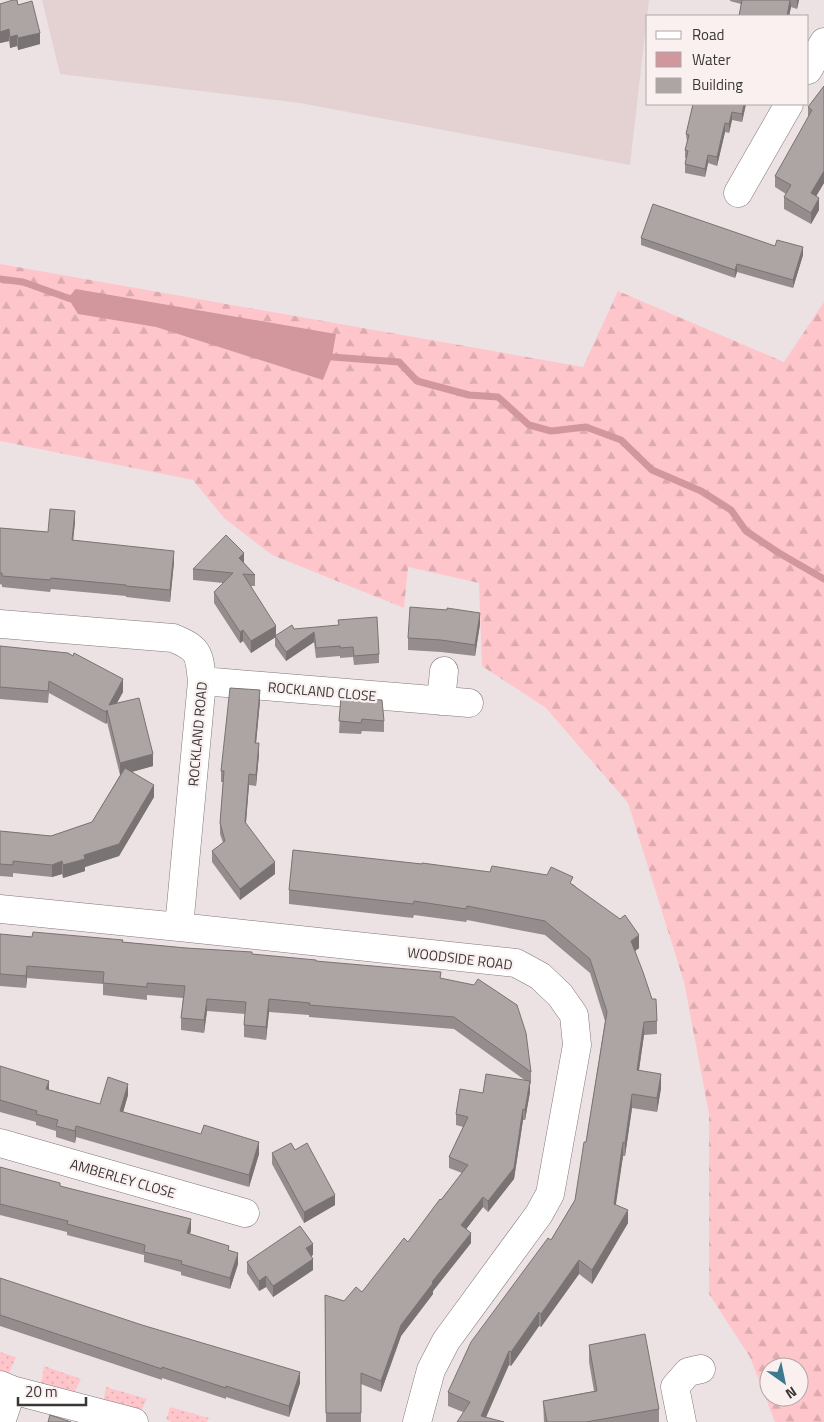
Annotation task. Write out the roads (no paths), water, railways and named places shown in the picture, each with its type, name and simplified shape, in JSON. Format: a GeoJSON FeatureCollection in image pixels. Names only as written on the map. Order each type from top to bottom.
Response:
{"type":"FeatureCollection","features":[{"type":"Feature","properties":{"kind":"street"},"geometry":{"type":"LineString","coordinates":[[809,68],[824,42]]}},
{"type":"Feature","properties":{"kind":"street"},"geometry":{"type":"LineString","coordinates":[[738,193],[788,105]]}},
{"type":"Feature","properties":{"kind":"street","name":"ROCKLAND ROAD"},"geometry":{"type":"LineString","coordinates":[[0,624],[173,638],[190,645],[200,658],[202,682],[179,927]]}},
{"type":"Feature","properties":{"kind":"street"},"geometry":{"type":"LineString","coordinates":[[441,701],[444,671]]}},
{"type":"Feature","properties":{"kind":"street","name":"ROCKLAND CLOSE"},"geometry":{"type":"LineString","coordinates":[[202,682],[470,703]]}},
{"type":"Feature","properties":{"kind":"street","name":"WOODSIDE ROAD"},"geometry":{"type":"LineString","coordinates":[[0,909],[516,963],[540,976],[560,995],[574,1015],[577,1045],[550,1194],[539,1214],[446,1341],[431,1370],[417,1422]]}},
{"type":"Feature","properties":{"kind":"street","name":"AMBERLEY CLOSE"},"geometry":{"type":"LineString","coordinates":[[0,1144],[246,1213]]}},
{"type":"Feature","properties":{"kind":"street"},"geometry":{"type":"LineString","coordinates":[[682,1422],[674,1387],[688,1372],[701,1369]]}},
{"type":"Feature","properties":{"kind":"street"},"geometry":{"type":"LineString","coordinates":[[1,1422],[6,1388],[134,1422]]}},
{"type":"Feature","properties":{"kind":"water"},"geometry":{"type":"Polygon","coordinates":[[[76,289],[336,334],[332,357],[323,380],[156,327],[78,314],[68,298],[76,289]]]}},
{"type":"Feature","properties":{"kind":"waterway"},"geometry":{"type":"LineString","coordinates":[[0,279],[23,282],[76,300]]}},
{"type":"Feature","properties":{"kind":"waterway"},"geometry":{"type":"LineString","coordinates":[[324,354],[332,357],[399,362],[417,381],[469,395],[498,397],[529,425],[551,431],[586,427],[621,440],[652,470],[701,491],[731,510],[746,531],[824,579]]}}]}
